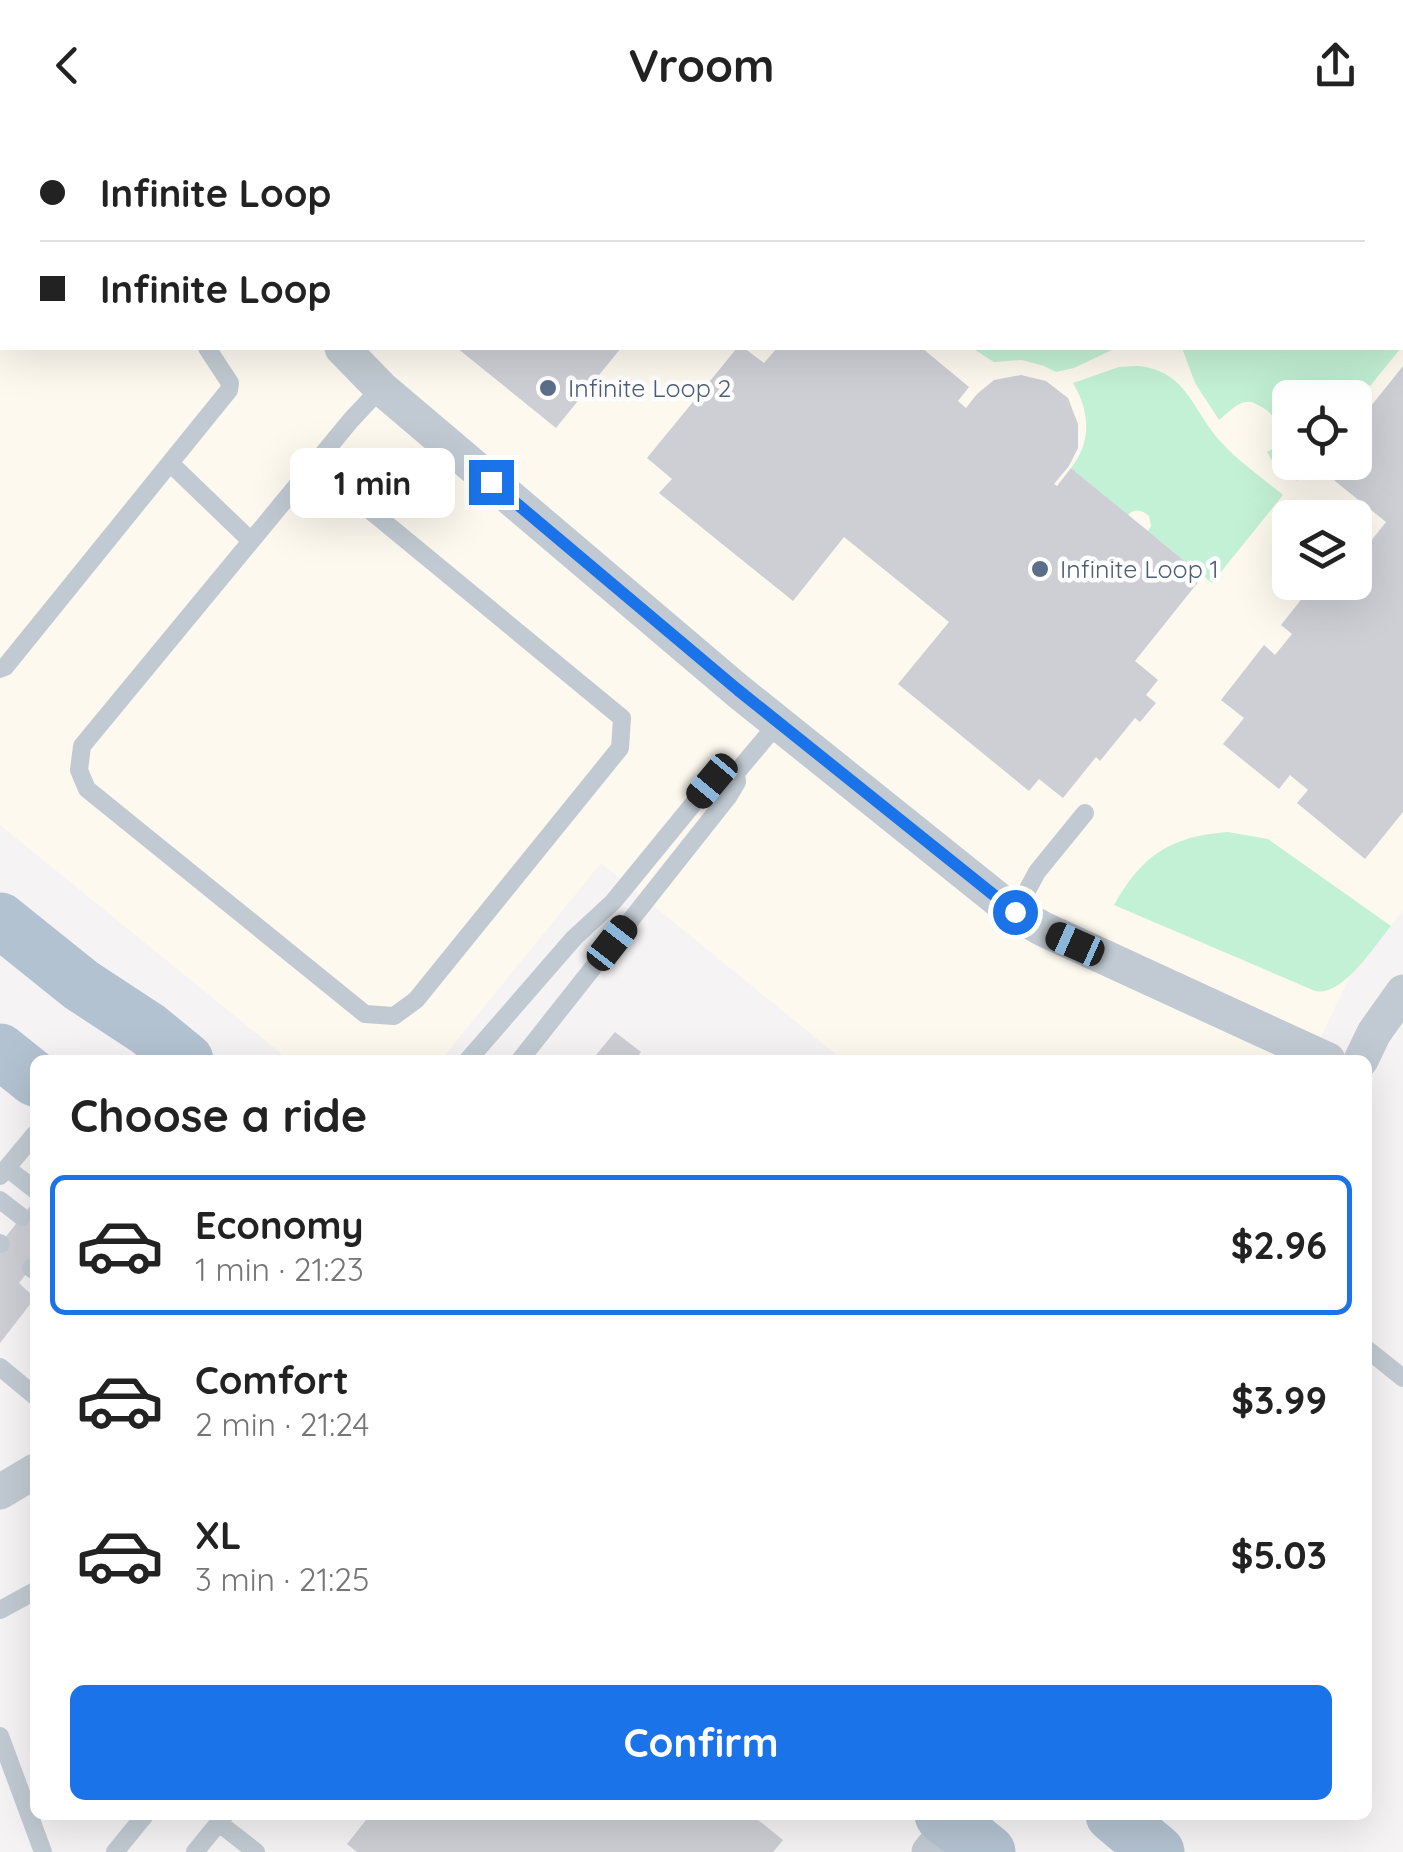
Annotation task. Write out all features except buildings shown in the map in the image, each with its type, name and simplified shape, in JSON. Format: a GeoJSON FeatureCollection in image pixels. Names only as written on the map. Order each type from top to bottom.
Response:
{"type":"FeatureCollection","features":[{"type":"Feature","properties":{"kind":"main road"},"geometry":{"type":"LineString","coordinates":[[0,920],[81,985],[180,1055]]}},
{"type":"Feature","properties":{"kind":"main road"},"geometry":{"type":"LineString","coordinates":[[0,1051],[30,1075]]}},
{"type":"Feature","properties":{"kind":"main road"},"geometry":{"type":"LineString","coordinates":[[1119,1820],[1157,1852]]}},
{"type":"Feature","properties":{"kind":"street"},"geometry":{"type":"LineString","coordinates":[[344,350],[381,388],[778,723],[1015,912],[1043,929],[1317,1055]]}},
{"type":"Feature","properties":{"kind":"street"},"geometry":{"type":"LineString","coordinates":[[1363,1055],[1403,992]]}},
{"type":"Feature","properties":{"kind":"street"},"geometry":{"type":"LineString","coordinates":[[0,1492],[30,1474]]}},
{"type":"Feature","properties":{"kind":"lane"},"geometry":{"type":"LineString","coordinates":[[0,670],[229,390],[230,383],[208,350]]}},
{"type":"Feature","properties":{"kind":"lane"},"geometry":{"type":"LineString","coordinates":[[315,465],[622,718],[620,748],[416,1000],[394,1016],[365,1014],[87,790],[79,770],[82,746],[351,420],[381,388]]}},
{"type":"Feature","properties":{"kind":"lane"},"geometry":{"type":"LineString","coordinates":[[170,463],[251,541]]}},
{"type":"Feature","properties":{"kind":"lane"},"geometry":{"type":"LineString","coordinates":[[472,1055],[574,938],[613,902],[712,781],[736,773],[778,723]]}},
{"type":"Feature","properties":{"kind":"lane"},"geometry":{"type":"LineString","coordinates":[[524,1055],[728,798],[737,782],[736,773]]}},
{"type":"Feature","properties":{"kind":"lane"},"geometry":{"type":"LineString","coordinates":[[1015,912],[1037,872],[1085,813]]}},
{"type":"Feature","properties":{"kind":"lane"},"geometry":{"type":"LineString","coordinates":[[30,1140],[3,1172],[30,1187]]}},
{"type":"Feature","properties":{"kind":"lane"},"geometry":{"type":"LineString","coordinates":[[0,1200],[22,1217]]}},
{"type":"Feature","properties":{"kind":"lane"},"geometry":{"type":"LineString","coordinates":[[1372,1353],[1403,1378]]}},
{"type":"Feature","properties":{"kind":"lane"},"geometry":{"type":"LineString","coordinates":[[0,1367],[30,1392]]}},
{"type":"Feature","properties":{"kind":"lane"},"geometry":{"type":"LineString","coordinates":[[0,1610],[30,1594]]}},
{"type":"Feature","properties":{"kind":"lane"},"geometry":{"type":"LineString","coordinates":[[0,1736],[30,1817]]}},
{"type":"Feature","properties":{"kind":"lane"},"geometry":{"type":"LineString","coordinates":[[31,1820],[43,1852]]}},
{"type":"Feature","properties":{"kind":"lane"},"geometry":{"type":"LineString","coordinates":[[114,1852],[141,1820]]}},
{"type":"Feature","properties":{"kind":"lane"},"geometry":{"type":"LineString","coordinates":[[195,1852],[221,1820]]}},
{"type":"Feature","properties":{"kind":"lane"},"geometry":{"type":"LineString","coordinates":[[223,1820],[256,1852]]}},
{"type":"Feature","properties":{"kind":"shaded area"},"geometry":{"type":"Polygon","coordinates":[[[0,350],[1403,350],[1403,911],[1351,974],[1312,1055],[837,1055],[601,863],[445,1055],[283,1055],[0,825],[0,350]]]}},
{"type":"Feature","properties":{"kind":"green space"},"geometry":{"type":"Polygon","coordinates":[[[975,350],[1112,350],[1056,372],[1022,360],[994,362],[975,350]]]}},
{"type":"Feature","properties":{"kind":"green space"},"geometry":{"type":"Polygon","coordinates":[[[1183,350],[1399,350],[1372,384],[1372,380],[1272,380],[1272,416],[1247,402],[1219,420],[1195,383],[1183,350]]]}},
{"type":"Feature","properties":{"kind":"green space"},"geometry":{"type":"Polygon","coordinates":[[[1119,367],[1155,369],[1179,384],[1222,443],[1283,495],[1272,500],[1272,509],[1212,583],[1148,531],[1149,516],[1138,511],[1128,515],[1071,468],[1083,447],[1086,426],[1083,405],[1073,383],[1119,367]]]}},
{"type":"Feature","properties":{"kind":"green space"},"geometry":{"type":"Polygon","coordinates":[[[1228,832],[1268,839],[1391,926],[1347,978],[1326,991],[1315,991],[1114,905],[1136,873],[1160,851],[1190,838],[1228,832]]]}},
{"type":"Feature","properties":{"kind":"place","name":"Infinite Loop 2"},"geometry":{"type":"Point","coordinates":[548,388]}},
{"type":"Feature","properties":{"kind":"place","name":"Infinite Loop 1"},"geometry":{"type":"Point","coordinates":[1040,569]}},
{"type":"Feature","properties":{"kind":"route"},"geometry":{"type":"LineString","coordinates":[[491,482],[738,690],[1015,912]]}}]}
